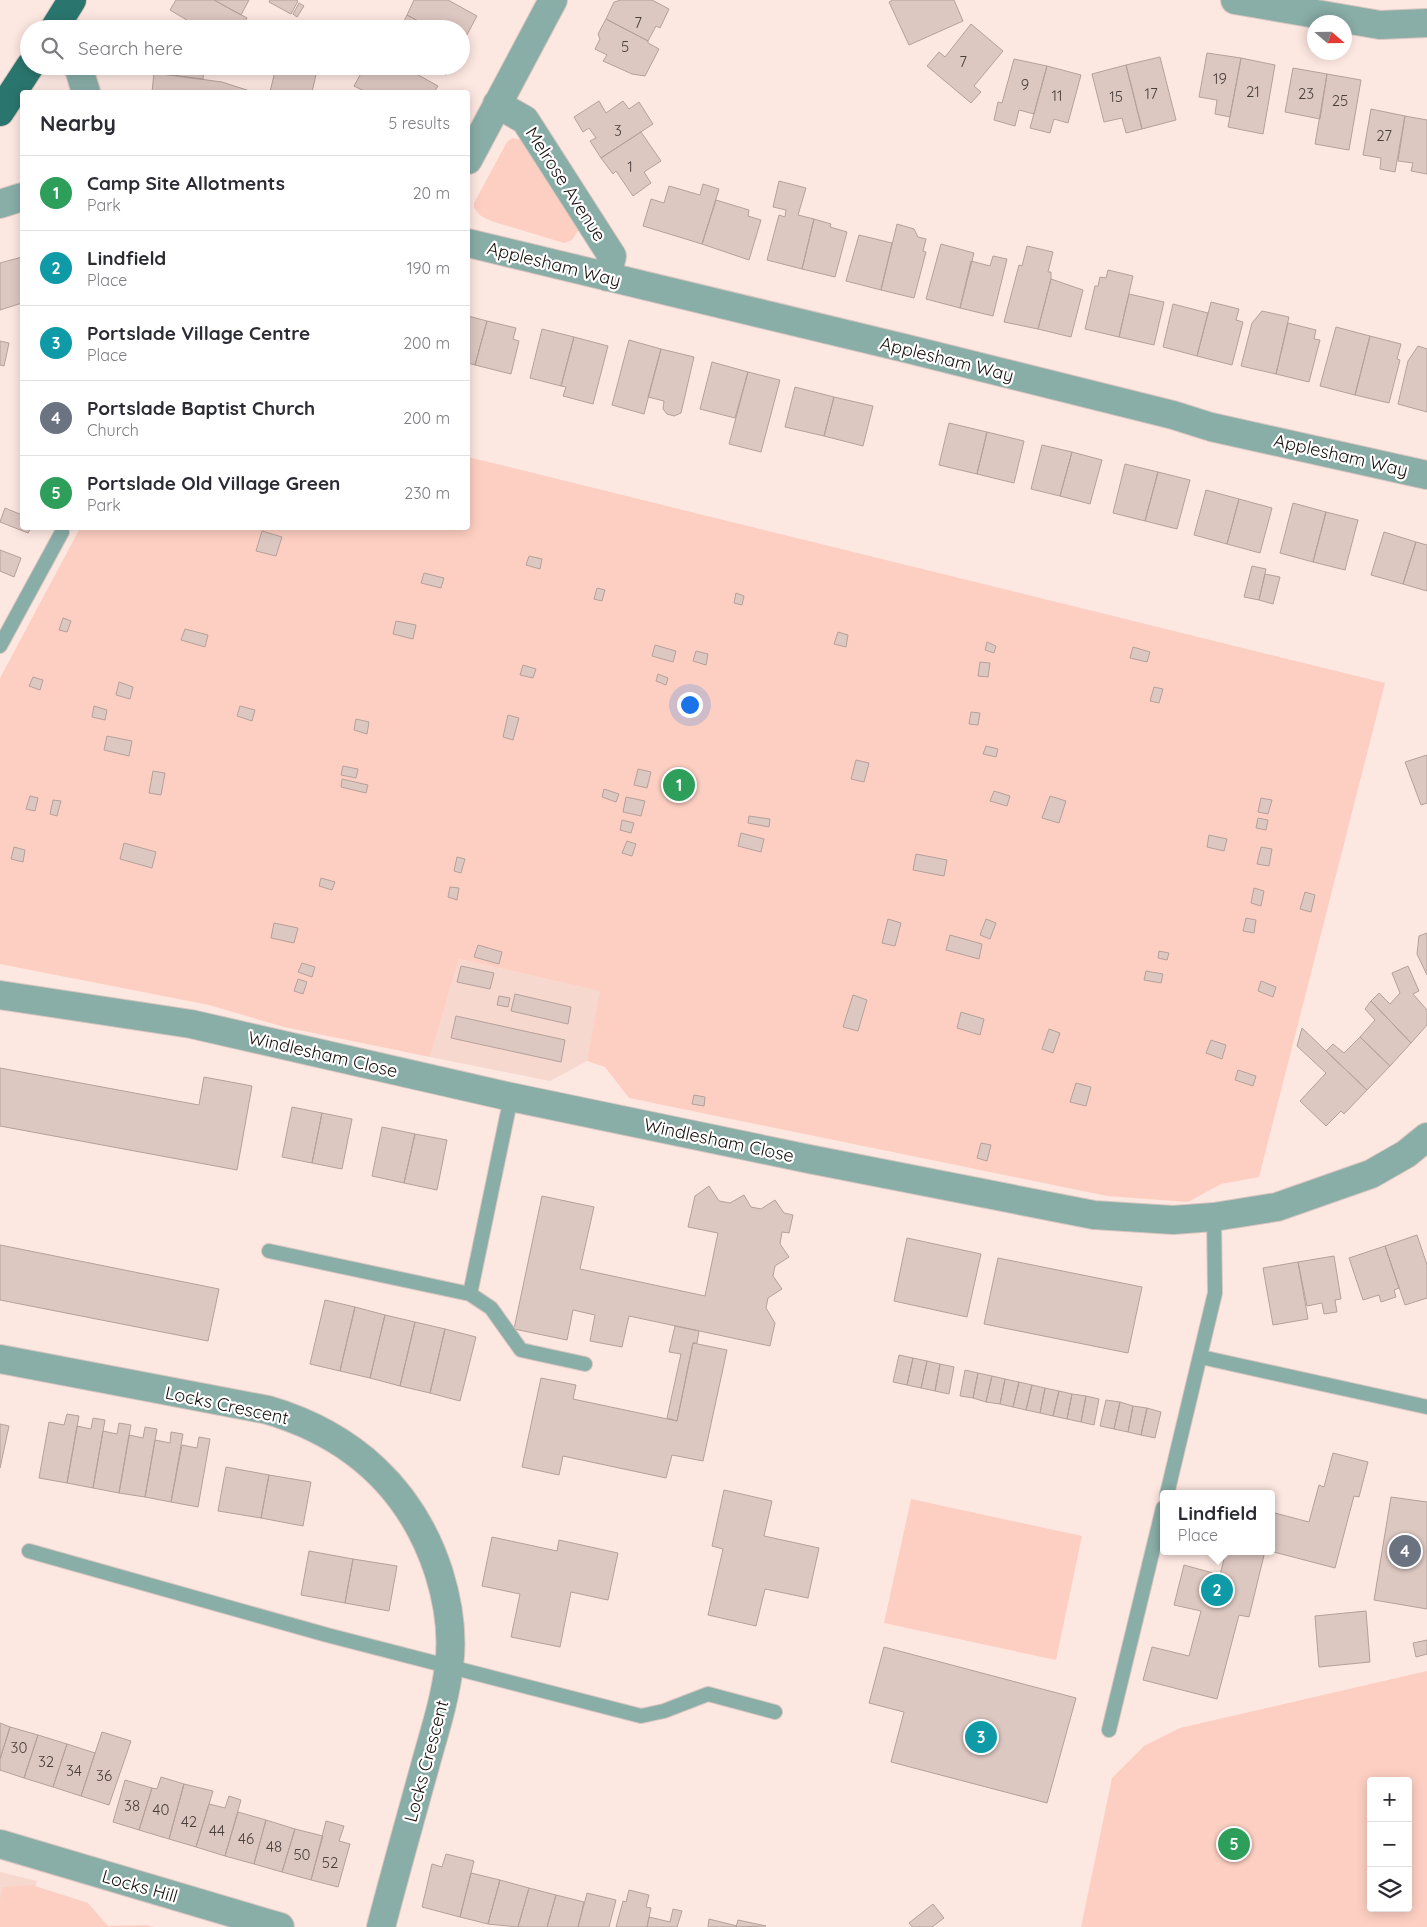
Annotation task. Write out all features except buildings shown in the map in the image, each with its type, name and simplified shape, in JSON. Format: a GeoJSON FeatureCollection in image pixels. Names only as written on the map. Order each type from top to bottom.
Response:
{"type":"FeatureCollection","features":[{"type":"Feature","properties":{"kind":"main road"},"geometry":{"type":"LineString","coordinates":[[0,112],[24,75]]}},
{"type":"Feature","properties":{"kind":"street"},"geometry":{"type":"LineString","coordinates":[[470,156],[553,0]]}},
{"type":"Feature","properties":{"kind":"street"},"geometry":{"type":"LineString","coordinates":[[1235,0],[1380,25],[1427,23]]}},
{"type":"Feature","properties":{"kind":"street"},"geometry":{"type":"LineString","coordinates":[[81,75],[85,90]]}},
{"type":"Feature","properties":{"kind":"street","name":"Melrose Avenue"},"geometry":{"type":"LineString","coordinates":[[497,104],[525,120],[612,256],[607,277]]}},
{"type":"Feature","properties":{"kind":"street"},"geometry":{"type":"LineString","coordinates":[[0,204],[20,199]]}},
{"type":"Feature","properties":{"kind":"street","name":"Applesham Way"},"geometry":{"type":"LineString","coordinates":[[470,244],[904,348],[1173,415],[1211,427],[1427,475]]}},
{"type":"Feature","properties":{"kind":"street","name":"Windlesham Close"},"geometry":{"type":"LineString","coordinates":[[0,995],[191,1024],[512,1097],[1052,1208],[1132,1218],[1173,1220],[1214,1217],[1277,1207],[1372,1174],[1406,1154],[1427,1137]]}},
{"type":"Feature","properties":{"kind":"street","name":"Locks Crescent"},"geometry":{"type":"LineString","coordinates":[[0,1360],[268,1410],[312,1426],[350,1450],[372,1466],[404,1500],[433,1555],[443,1587],[449,1615],[450,1666],[438,1718],[381,1927]]}},
{"type":"Feature","properties":{"kind":"street","name":"Locks Hill"},"geometry":{"type":"LineString","coordinates":[[0,1844],[280,1927]]}},
{"type":"Feature","properties":{"kind":"lane"},"geometry":{"type":"LineString","coordinates":[[0,646],[62,532]]}},
{"type":"Feature","properties":{"kind":"lane"},"geometry":{"type":"LineString","coordinates":[[470,1294],[512,1097]]}},
{"type":"Feature","properties":{"kind":"lane"},"geometry":{"type":"LineString","coordinates":[[1168,1490],[1215,1294],[1214,1217]]}},
{"type":"Feature","properties":{"kind":"lane"},"geometry":{"type":"LineString","coordinates":[[270,1251],[470,1294],[491,1308],[521,1350],[585,1364]]}},
{"type":"Feature","properties":{"kind":"lane"},"geometry":{"type":"LineString","coordinates":[[1201,1357],[1427,1407]]}},
{"type":"Feature","properties":{"kind":"lane"},"geometry":{"type":"LineString","coordinates":[[1109,1730],[1160,1520]]}},
{"type":"Feature","properties":{"kind":"lane"},"geometry":{"type":"LineString","coordinates":[[30,1551],[327,1635],[641,1716],[664,1711],[708,1694],[775,1712]]}},
{"type":"Feature","properties":{"kind":"shaded area"},"geometry":{"type":"Polygon","coordinates":[[[512,138],[526,141],[580,228],[572,240],[564,243],[491,221],[481,216],[474,208],[474,203],[507,142],[512,138]]]}},
{"type":"Feature","properties":{"kind":"shaded area"},"geometry":{"type":"Polygon","coordinates":[[[470,457],[1385,683],[1259,1177],[1221,1184],[1188,1202],[1107,1196],[629,1098],[605,1067],[587,1061],[600,991],[459,959],[430,1057],[284,1027],[209,1005],[0,964],[0,678],[79,530],[470,530],[470,457]]]}},
{"type":"Feature","properties":{"kind":"shaded area"},"geometry":{"type":"Polygon","coordinates":[[[459,959],[601,991],[587,1061],[550,1081],[430,1057],[459,959]]]}},
{"type":"Feature","properties":{"kind":"shaded area"},"geometry":{"type":"Polygon","coordinates":[[[911,1499],[1082,1536],[1056,1660],[884,1623],[911,1499]]]}},
{"type":"Feature","properties":{"kind":"shaded area"},"geometry":{"type":"Polygon","coordinates":[[[1427,1671],[1427,1927],[1081,1927],[1112,1778],[1144,1746],[1180,1728],[1427,1671]]]}},
{"type":"Feature","properties":{"kind":"shaded area"},"geometry":{"type":"Polygon","coordinates":[[[0,1872],[37,1881],[24,1927],[0,1927],[0,1872]]]}},
{"type":"Feature","properties":{"kind":"shaded area"},"geometry":{"type":"Polygon","coordinates":[[[32,1885],[88,1903],[108,1926],[146,1925],[155,1927],[0,1927],[0,1900],[3,1887],[32,1885]]]}},
{"type":"Feature","properties":{"kind":"place","name":"Camp Site Allotments"},"geometry":{"type":"Point","coordinates":[679,785]}},
{"type":"Feature","properties":{"kind":"place","name":"Portslade Baptist Church"},"geometry":{"type":"Point","coordinates":[1405,1551]}},
{"type":"Feature","properties":{"kind":"place","name":"Lindfield"},"geometry":{"type":"Point","coordinates":[1217,1590]}},
{"type":"Feature","properties":{"kind":"place","name":"Portslade Village Centre"},"geometry":{"type":"Point","coordinates":[981,1737]}},
{"type":"Feature","properties":{"kind":"place","name":"Portslade Old Village Green"},"geometry":{"type":"Point","coordinates":[1234,1844]}}]}
